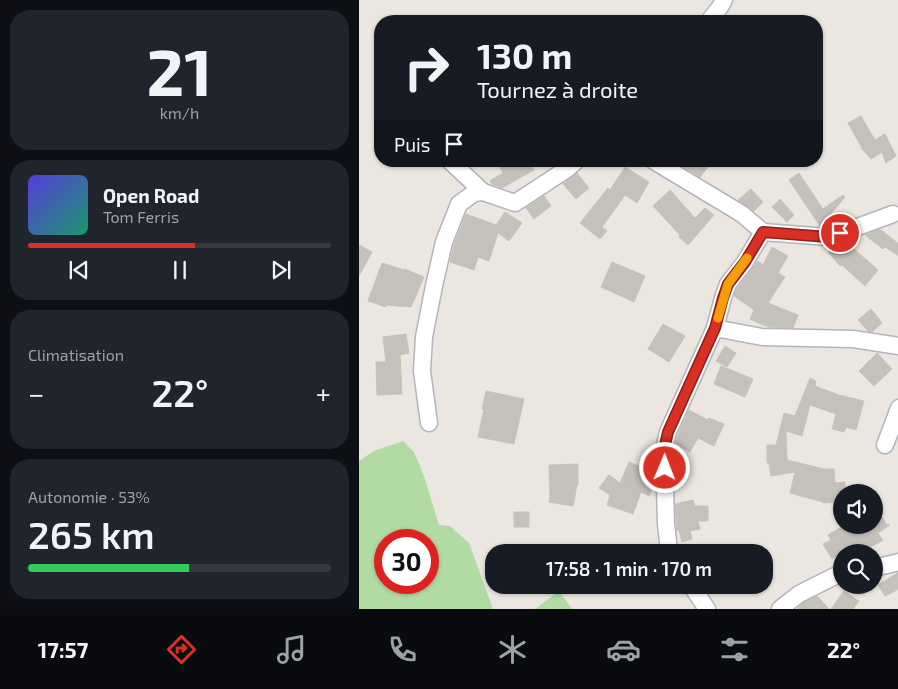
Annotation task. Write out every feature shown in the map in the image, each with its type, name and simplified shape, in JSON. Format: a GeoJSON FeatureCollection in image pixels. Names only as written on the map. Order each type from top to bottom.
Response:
{"type":"FeatureCollection","features":[{"type":"Feature","properties":{"kind":"street"},"geometry":{"type":"LineString","coordinates":[[714,15],[724,0]]}},
{"type":"Feature","properties":{"kind":"street"},"geometry":{"type":"LineString","coordinates":[[456,167],[483,192],[515,203],[569,167]]}},
{"type":"Feature","properties":{"kind":"street"},"geometry":{"type":"LineString","coordinates":[[663,167],[742,214],[763,232],[828,237],[893,214]]}},
{"type":"Feature","properties":{"kind":"street"},"geometry":{"type":"LineString","coordinates":[[429,422],[422,371],[424,337],[442,250],[459,204],[474,193],[483,192]]}},
{"type":"Feature","properties":{"kind":"street"},"geometry":{"type":"LineString","coordinates":[[668,544],[664,449],[668,432],[715,328],[728,284],[745,262],[763,232]]}},
{"type":"Feature","properties":{"kind":"street"},"geometry":{"type":"LineString","coordinates":[[715,328],[762,337],[853,339],[898,346]]}},
{"type":"Feature","properties":{"kind":"street"},"geometry":{"type":"LineString","coordinates":[[885,445],[898,408]]}},
{"type":"Feature","properties":{"kind":"street"},"geometry":{"type":"LineString","coordinates":[[883,566],[898,562]]}},
{"type":"Feature","properties":{"kind":"street"},"geometry":{"type":"LineString","coordinates":[[780,609],[799,594],[833,577]]}},
{"type":"Feature","properties":{"kind":"street"},"geometry":{"type":"LineString","coordinates":[[697,594],[707,609]]}},
{"type":"Feature","properties":{"kind":"green space"},"geometry":{"type":"Polygon","coordinates":[[[403,441],[414,452],[424,476],[439,525],[450,526],[469,543],[485,587],[485,594],[488,594],[493,609],[359,609],[359,461],[374,451],[403,441]]]}},
{"type":"Feature","properties":{"kind":"green space"},"geometry":{"type":"Polygon","coordinates":[[[555,594],[561,594],[572,609],[535,609],[555,594]]]}},
{"type":"Feature","properties":{"kind":"building"},"geometry":{"type":"Polygon","coordinates":[[[861,116],[875,140],[885,134],[896,156],[886,163],[882,152],[871,159],[861,148],[848,123],[861,116]]]}},
{"type":"Feature","properties":{"kind":"building"},"geometry":{"type":"Polygon","coordinates":[[[500,167],[532,167],[534,170],[502,188],[492,184],[490,181],[503,173],[500,167]]]}},
{"type":"Feature","properties":{"kind":"building"},"geometry":{"type":"Polygon","coordinates":[[[625,167],[649,182],[637,203],[625,195],[602,227],[607,231],[600,239],[580,223],[608,188],[610,190],[625,167]]]}},
{"type":"Feature","properties":{"kind":"building"},"geometry":{"type":"Polygon","coordinates":[[[684,167],[708,167],[700,177],[684,167]]]}},
{"type":"Feature","properties":{"kind":"building"},"geometry":{"type":"Polygon","coordinates":[[[577,173],[589,188],[576,199],[563,184],[577,173]]]}},
{"type":"Feature","properties":{"kind":"building"},"geometry":{"type":"Polygon","coordinates":[[[799,173],[823,209],[843,195],[845,197],[824,222],[829,226],[820,226],[789,180],[799,173]]]}},
{"type":"Feature","properties":{"kind":"building"},"geometry":{"type":"Polygon","coordinates":[[[751,189],[763,202],[754,211],[738,200],[751,189]]]}},
{"type":"Feature","properties":{"kind":"building"},"geometry":{"type":"Polygon","coordinates":[[[670,190],[695,218],[705,208],[714,215],[688,245],[653,206],[670,190]]]}},
{"type":"Feature","properties":{"kind":"building"},"geometry":{"type":"Polygon","coordinates":[[[544,196],[551,206],[534,219],[526,208],[544,196]]]}},
{"type":"Feature","properties":{"kind":"building"},"geometry":{"type":"Polygon","coordinates":[[[780,199],[794,215],[787,222],[772,207],[780,199]]]}},
{"type":"Feature","properties":{"kind":"building"},"geometry":{"type":"Polygon","coordinates":[[[505,212],[522,223],[509,241],[498,233],[489,261],[478,257],[474,270],[450,262],[454,245],[466,214],[496,225],[505,212]]]}},
{"type":"Feature","properties":{"kind":"building"},"geometry":{"type":"Polygon","coordinates":[[[880,229],[899,244],[899,256],[885,247],[883,249],[865,235],[880,229]]]}},
{"type":"Feature","properties":{"kind":"building"},"geometry":{"type":"Polygon","coordinates":[[[846,242],[878,270],[865,286],[842,265],[840,266],[828,252],[833,246],[846,242]]]}},
{"type":"Feature","properties":{"kind":"building"},"geometry":{"type":"Polygon","coordinates":[[[359,245],[372,252],[359,276],[359,245]]]}},
{"type":"Feature","properties":{"kind":"building"},"geometry":{"type":"Polygon","coordinates":[[[772,247],[788,256],[778,273],[785,277],[768,303],[798,315],[793,328],[768,327],[750,319],[754,310],[734,296],[758,261],[763,265],[772,247]]]}},
{"type":"Feature","properties":{"kind":"building"},"geometry":{"type":"Polygon","coordinates":[[[612,262],[645,276],[634,302],[601,287],[612,262]]]}},
{"type":"Feature","properties":{"kind":"building"},"geometry":{"type":"Polygon","coordinates":[[[382,263],[405,269],[424,277],[411,307],[386,305],[386,307],[368,301],[382,263]]]}},
{"type":"Feature","properties":{"kind":"building"},"geometry":{"type":"Polygon","coordinates":[[[871,309],[882,323],[872,332],[868,331],[858,320],[871,309]]]}},
{"type":"Feature","properties":{"kind":"building"},"geometry":{"type":"Polygon","coordinates":[[[663,324],[685,336],[669,362],[648,349],[663,324]]]}},
{"type":"Feature","properties":{"kind":"building"},"geometry":{"type":"Polygon","coordinates":[[[406,334],[409,353],[400,355],[402,394],[377,395],[376,362],[386,362],[383,337],[406,334]]]}},
{"type":"Feature","properties":{"kind":"building"},"geometry":{"type":"Polygon","coordinates":[[[725,346],[736,353],[727,367],[716,361],[725,346]]]}},
{"type":"Feature","properties":{"kind":"building"},"geometry":{"type":"Polygon","coordinates":[[[877,353],[892,369],[874,386],[859,371],[877,353]]]}},
{"type":"Feature","properties":{"kind":"building"},"geometry":{"type":"Polygon","coordinates":[[[721,366],[753,379],[745,397],[714,384],[721,366]]]}},
{"type":"Feature","properties":{"kind":"building"},"geometry":{"type":"Polygon","coordinates":[[[810,378],[816,381],[815,386],[839,395],[864,401],[856,430],[846,427],[844,432],[832,429],[836,414],[810,405],[802,436],[786,431],[787,460],[824,469],[834,469],[835,483],[845,482],[845,484],[833,484],[833,502],[823,503],[790,493],[795,472],[771,476],[769,463],[767,463],[767,445],[776,445],[784,413],[795,416],[810,378]]]}},
{"type":"Feature","properties":{"kind":"building"},"geometry":{"type":"Polygon","coordinates":[[[486,391],[524,399],[514,444],[478,437],[486,391]]]}},
{"type":"Feature","properties":{"kind":"building"},"geometry":{"type":"Polygon","coordinates":[[[689,410],[708,420],[709,418],[724,424],[714,446],[698,438],[690,452],[676,444],[689,410]]]}},
{"type":"Feature","properties":{"kind":"building"},"geometry":{"type":"Polygon","coordinates":[[[629,462],[655,473],[655,481],[649,496],[641,492],[633,514],[607,505],[610,495],[599,488],[609,475],[620,483],[629,462]]]}},
{"type":"Feature","properties":{"kind":"building"},"geometry":{"type":"Polygon","coordinates":[[[578,464],[578,485],[573,506],[549,502],[549,465],[578,464]]]}},
{"type":"Feature","properties":{"kind":"building"},"geometry":{"type":"Polygon","coordinates":[[[693,500],[695,506],[708,506],[708,521],[698,521],[700,529],[690,531],[692,539],[682,542],[679,530],[677,531],[675,504],[693,500]]]}},
{"type":"Feature","properties":{"kind":"building"},"geometry":{"type":"Polygon","coordinates":[[[514,512],[529,512],[529,527],[514,527],[514,512]]]}},
{"type":"Feature","properties":{"kind":"building"},"geometry":{"type":"Polygon","coordinates":[[[883,518],[887,525],[890,525],[883,530],[883,518]]]}},
{"type":"Feature","properties":{"kind":"building"},"geometry":{"type":"Polygon","coordinates":[[[833,532],[833,534],[879,534],[883,540],[876,544],[833,544],[832,559],[823,544],[831,540],[828,535],[833,532]]]}},
{"type":"Feature","properties":{"kind":"building"},"geometry":{"type":"Polygon","coordinates":[[[899,572],[899,589],[885,596],[883,593],[883,582],[899,572]]]}},
{"type":"Feature","properties":{"kind":"building"},"geometry":{"type":"Polygon","coordinates":[[[842,594],[848,594],[859,601],[853,609],[831,609],[842,594]]]}},
{"type":"Feature","properties":{"kind":"building"},"geometry":{"type":"Polygon","coordinates":[[[817,596],[829,609],[797,609],[804,602],[817,596]]]}},
{"type":"Feature","properties":{"kind":"slow traffic"},"geometry":{"type":"LineString","coordinates":[[718,318],[728,284],[747,258]]}},
{"type":"Feature","properties":{"kind":"route"},"geometry":{"type":"LineString","coordinates":[[665,468],[664,449],[668,432],[715,328],[728,284],[745,262],[763,232],[828,237],[840,233]]}}]}
